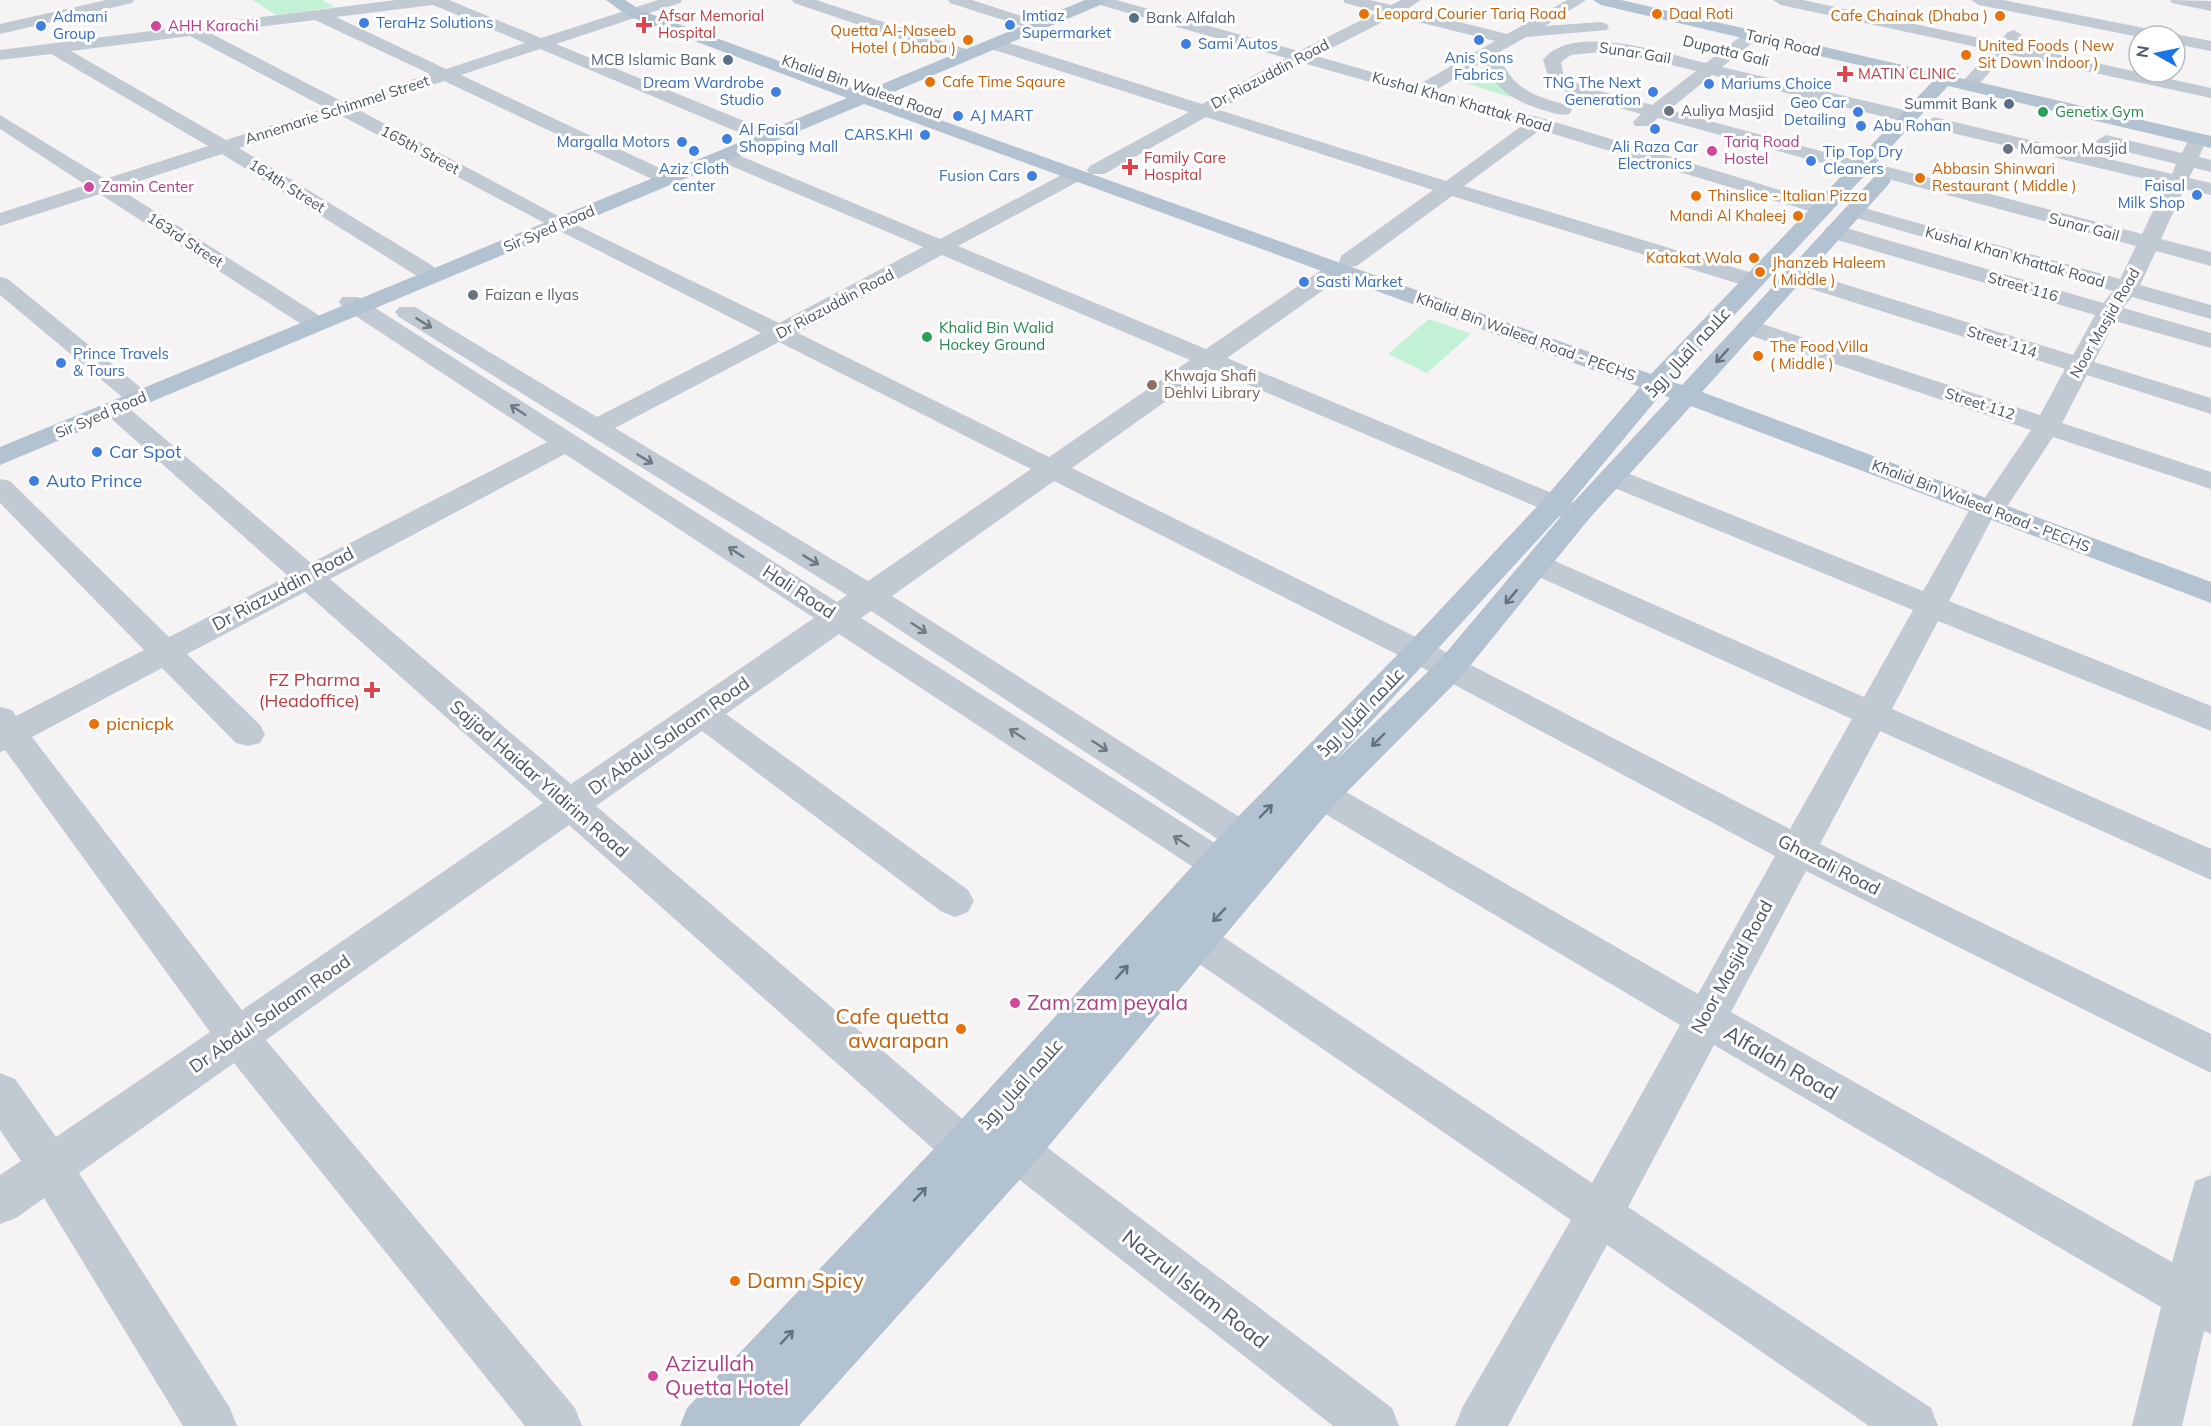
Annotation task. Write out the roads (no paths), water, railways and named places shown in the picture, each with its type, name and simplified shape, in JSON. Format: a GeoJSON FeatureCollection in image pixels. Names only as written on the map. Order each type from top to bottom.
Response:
{"type":"FeatureCollection","features":[{"type":"Feature","properties":{"kind":"main road","name":"Khalid Bin Waleed Road"},"geometry":{"type":"LineString","coordinates":[[614,0],[1085,173]]}},
{"type":"Feature","properties":{"kind":"main road","name":"Sir Syed Road"},"geometry":{"type":"LineString","coordinates":[[0,445],[66,424],[123,401],[742,145],[864,92],[962,54],[1085,0]]}},
{"type":"Feature","properties":{"kind":"main road","name":"Sir Syed Road"},"geometry":{"type":"LineString","coordinates":[[962,54],[994,44],[1033,24],[1099,0]]}},
{"type":"Feature","properties":{"kind":"main road","name":"Tariq Road"},"geometry":{"type":"LineString","coordinates":[[1601,0],[1763,27]]}},
{"type":"Feature","properties":{"kind":"main road","name":"Tariq Road"},"geometry":{"type":"LineString","coordinates":[[1624,0],[1763,27],[1939,94],[2208,135]]}},
{"type":"Feature","properties":{"kind":"main road","name":"علامہ اقبال روڈ"},"geometry":{"type":"LineString","coordinates":[[765,1426],[1017,1151],[1322,795],[1450,669],[1538,565],[1566,509],[1612,477],[1676,384],[1754,281],[1848,196],[1939,94]]}},
{"type":"Feature","properties":{"kind":"main road","name":"Sir Syed Road"},"geometry":{"type":"LineString","coordinates":[[591,207],[659,175],[742,145]]}},
{"type":"Feature","properties":{"kind":"main road","name":"Khalid Bin Waleed Road - PECHS"},"geometry":{"type":"LineString","coordinates":[[1085,173],[1676,384],[1991,503],[2211,593]]}},
{"type":"Feature","properties":{"kind":"main road","name":"علامہ اقبال روڈ"},"geometry":{"type":"LineString","coordinates":[[705,1426],[964,1148],[1240,838],[1419,652],[1566,509],[1676,384],[1748,327],[1794,276],[1848,196]]}},
{"type":"Feature","properties":{"kind":"main road","name":"Sir Syed Road"},"geometry":{"type":"LineString","coordinates":[[123,401],[309,319],[367,300],[425,272],[557,221]]}},
{"type":"Feature","properties":{"kind":"main road","name":"Sir Syed Road"},"geometry":{"type":"LineString","coordinates":[[0,457],[66,424]]}},
{"type":"Feature","properties":{"kind":"main road","name":"Khalid Bin Waleed Road - PECHS"},"geometry":{"type":"LineString","coordinates":[[1991,503],[2211,576]]}},
{"type":"Feature","properties":{"kind":"street"},"geometry":{"type":"LineString","coordinates":[[0,29],[126,0]]}},
{"type":"Feature","properties":{"kind":"street"},"geometry":{"type":"LineString","coordinates":[[0,55],[400,2],[434,0],[540,44],[942,246],[1566,509]]}},
{"type":"Feature","properties":{"kind":"street","name":"Annemarie Schimmel Street"},"geometry":{"type":"LineString","coordinates":[[0,220],[540,44],[636,8],[674,0]]}},
{"type":"Feature","properties":{"kind":"street"},"geometry":{"type":"LineString","coordinates":[[800,0],[962,54]]}},
{"type":"Feature","properties":{"kind":"street"},"geometry":{"type":"LineString","coordinates":[[956,0],[1033,24]]}},
{"type":"Feature","properties":{"kind":"street","name":"Kushal Khan Khattak Road"},"geometry":{"type":"LineString","coordinates":[[1099,0],[1612,145],[1848,196],[2140,277],[2211,312]]}},
{"type":"Feature","properties":{"kind":"street"},"geometry":{"type":"LineString","coordinates":[[1351,0],[1516,36],[1596,27],[1619,28]]}},
{"type":"Feature","properties":{"kind":"street","name":"Dr Riazuddin Road"},"geometry":{"type":"LineString","coordinates":[[4,731],[166,652],[307,576],[583,436],[1413,0]]}},
{"type":"Feature","properties":{"kind":"street"},"geometry":{"type":"LineString","coordinates":[[1422,90],[1578,0]]}},
{"type":"Feature","properties":{"kind":"street"},"geometry":{"type":"LineString","coordinates":[[1979,0],[2040,6],[2127,28]]}},
{"type":"Feature","properties":{"kind":"street"},"geometry":{"type":"LineString","coordinates":[[2178,0],[2211,6]]}},
{"type":"Feature","properties":{"kind":"street"},"geometry":{"type":"LineString","coordinates":[[1612,145],[1625,128],[1654,113],[1763,27],[1790,1],[2211,93]]}},
{"type":"Feature","properties":{"kind":"street","name":"علامہ اقبال روڈ"},"geometry":{"type":"LineString","coordinates":[[1939,94],[1980,43],[2017,3]]}},
{"type":"Feature","properties":{"kind":"street","name":"علامہ اقبال روڈ"},"geometry":{"type":"LineString","coordinates":[[1939,94],[2002,48],[2040,6]]}},
{"type":"Feature","properties":{"kind":"street"},"geometry":{"type":"LineString","coordinates":[[239,11],[256,21]]}},
{"type":"Feature","properties":{"kind":"street"},"geometry":{"type":"LineString","coordinates":[[316,14],[659,175]]}},
{"type":"Feature","properties":{"kind":"street","name":"165th Street"},"geometry":{"type":"LineString","coordinates":[[191,30],[557,221],[1052,470]]}},
{"type":"Feature","properties":{"kind":"street"},"geometry":{"type":"LineString","coordinates":[[2187,41],[2211,46]]}},
{"type":"Feature","properties":{"kind":"street"},"geometry":{"type":"LineString","coordinates":[[994,44],[1448,188],[1754,281]]}},
{"type":"Feature","properties":{"kind":"street","name":"Sunar Gail"},"geometry":{"type":"LineString","coordinates":[[2211,189],[2178,182],[1939,94],[1711,68],[1612,46],[1567,50],[1552,60],[1555,75],[1575,90],[1654,113],[1848,196],[2148,244],[2211,259]]}},
{"type":"Feature","properties":{"kind":"street","name":"Dupatta Gali"},"geometry":{"type":"LineString","coordinates":[[1711,46],[1750,58]]}},
{"type":"Feature","properties":{"kind":"street","name":"164th Street"},"geometry":{"type":"LineString","coordinates":[[54,48],[224,147],[425,272]]}},
{"type":"Feature","properties":{"kind":"street"},"geometry":{"type":"LineString","coordinates":[[1489,51],[1498,74],[1509,87],[1529,100],[1578,115]]}},
{"type":"Feature","properties":{"kind":"street","name":"163rd Street"},"geometry":{"type":"LineString","coordinates":[[0,122],[309,319]]}},
{"type":"Feature","properties":{"kind":"street","name":"Dr Abdul Salaam Road"},"geometry":{"type":"LineString","coordinates":[[0,1202],[1209,360],[1538,123]]}},
{"type":"Feature","properties":{"kind":"street"},"geometry":{"type":"LineString","coordinates":[[1625,128],[1653,136]]}},
{"type":"Feature","properties":{"kind":"street","name":"Noor Masjid Road"},"geometry":{"type":"LineString","coordinates":[[1480,1426],[1599,1215],[1704,1018],[1991,503],[2047,426],[2108,312],[2140,277],[2148,244],[2190,160],[2208,135]]}},
{"type":"Feature","properties":{"kind":"street"},"geometry":{"type":"LineString","coordinates":[[2085,136],[2211,166]]}},
{"type":"Feature","properties":{"kind":"street","name":"Street 116"},"geometry":{"type":"LineString","coordinates":[[1848,196],[2108,312],[2211,341]]}},
{"type":"Feature","properties":{"kind":"street","name":"Street 114"},"geometry":{"type":"LineString","coordinates":[[1794,276],[2211,406]]}},
{"type":"Feature","properties":{"kind":"street","name":"Sajjad Haidar Yildirim Road"},"geometry":{"type":"LineString","coordinates":[[0,285],[307,576],[568,806],[964,1148]]}},
{"type":"Feature","properties":{"kind":"street","name":"Hali Road"},"geometry":{"type":"LineString","coordinates":[[367,300],[583,436],[870,596],[1240,838],[1272,856]]}},
{"type":"Feature","properties":{"kind":"street","name":"Street 112"},"geometry":{"type":"LineString","coordinates":[[1748,327],[2211,481]]}},
{"type":"Feature","properties":{"kind":"street","name":"Hali Road"},"geometry":{"type":"LineString","coordinates":[[583,436],[838,618],[1248,884]]}},
{"type":"Feature","properties":{"kind":"street","name":"Ghazali Road"},"geometry":{"type":"LineString","coordinates":[[1052,470],[1419,652],[1797,850],[2211,1054]]}},
{"type":"Feature","properties":{"kind":"street"},"geometry":{"type":"LineString","coordinates":[[1612,477],[2211,718]]}},
{"type":"Feature","properties":{"kind":"street"},"geometry":{"type":"LineString","coordinates":[[0,487],[248,734]]}},
{"type":"Feature","properties":{"kind":"street"},"geometry":{"type":"LineString","coordinates":[[1538,565],[2211,865]]}},
{"type":"Feature","properties":{"kind":"street"},"geometry":{"type":"LineString","coordinates":[[702,713],[955,901]]}},
{"type":"Feature","properties":{"kind":"street"},"geometry":{"type":"LineString","coordinates":[[4,731],[238,1037],[557,1426]]}},
{"type":"Feature","properties":{"kind":"street","name":"Alfalah Road"},"geometry":{"type":"LineString","coordinates":[[1322,795],[2199,1303]]}},
{"type":"Feature","properties":{"kind":"street"},"geometry":{"type":"LineString","coordinates":[[1196,940],[1599,1215],[1914,1426]]}},
{"type":"Feature","properties":{"kind":"street"},"geometry":{"type":"LineString","coordinates":[[0,1094],[50,1167],[212,1426]]}},
{"type":"Feature","properties":{"kind":"street","name":"Nazrul Islam Road"},"geometry":{"type":"LineString","coordinates":[[1017,1151],[1374,1426]]}},
{"type":"Feature","properties":{"kind":"street"},"geometry":{"type":"LineString","coordinates":[[2157,1426],[2199,1303],[2211,1197]]}},
{"type":"Feature","properties":{"kind":"place","name":"Leopard Courier Tariq Road"},"geometry":{"type":"Point","coordinates":[1364,14]}},
{"type":"Feature","properties":{"kind":"place","name":"Daal Roti"},"geometry":{"type":"Point","coordinates":[1657,14]}},
{"type":"Feature","properties":{"kind":"place","name":"Cafe Chainak (Dhaba )"},"geometry":{"type":"Point","coordinates":[2000,16]}},
{"type":"Feature","properties":{"kind":"place","name":"Bank Alfalah"},"geometry":{"type":"Point","coordinates":[1134,18]}},
{"type":"Feature","properties":{"kind":"place","name":"TeraHz Solutions"},"geometry":{"type":"Point","coordinates":[364,23]}},
{"type":"Feature","properties":{"kind":"place","name":"Afsar Memorial Hospital"},"geometry":{"type":"Point","coordinates":[644,25]}},
{"type":"Feature","properties":{"kind":"place","name":"Imtiaz Supermarket"},"geometry":{"type":"Point","coordinates":[1010,25]}},
{"type":"Feature","properties":{"kind":"place","name":"Admani Group"},"geometry":{"type":"Point","coordinates":[41,26]}},
{"type":"Feature","properties":{"kind":"place","name":"AHH Karachi"},"geometry":{"type":"Point","coordinates":[156,26]}},
{"type":"Feature","properties":{"kind":"place","name":"Quetta Al-Naseeb Hotel ( Dhaba )"},"geometry":{"type":"Point","coordinates":[968,40]}},
{"type":"Feature","properties":{"kind":"place","name":"Anis Sons Fabrics"},"geometry":{"type":"Point","coordinates":[1479,40]}},
{"type":"Feature","properties":{"kind":"place","name":"Sami Autos"},"geometry":{"type":"Point","coordinates":[1186,44]}},
{"type":"Feature","properties":{"kind":"place","name":"United Foods ( New Sit Down Indoor )"},"geometry":{"type":"Point","coordinates":[1966,55]}},
{"type":"Feature","properties":{"kind":"place","name":"MCB Islamic Bank"},"geometry":{"type":"Point","coordinates":[728,60]}},
{"type":"Feature","properties":{"kind":"place","name":"MATIN CLINIC"},"geometry":{"type":"Point","coordinates":[1845,74]}},
{"type":"Feature","properties":{"kind":"place","name":"Cafe Time Sqaure"},"geometry":{"type":"Point","coordinates":[930,82]}},
{"type":"Feature","properties":{"kind":"place","name":"Mariums Choice"},"geometry":{"type":"Point","coordinates":[1709,84]}},
{"type":"Feature","properties":{"kind":"place","name":"Dream Wardrobe Studio"},"geometry":{"type":"Point","coordinates":[776,92]}},
{"type":"Feature","properties":{"kind":"place","name":"TNG The Next Generation"},"geometry":{"type":"Point","coordinates":[1653,92]}},
{"type":"Feature","properties":{"kind":"place","name":"Summit Bank"},"geometry":{"type":"Point","coordinates":[2009,104]}},
{"type":"Feature","properties":{"kind":"place","name":"Auliya Masjid"},"geometry":{"type":"Point","coordinates":[1669,111]}},
{"type":"Feature","properties":{"kind":"place","name":"Geo Car Detailing"},"geometry":{"type":"Point","coordinates":[1858,112]}},
{"type":"Feature","properties":{"kind":"place","name":"Genetix Gym"},"geometry":{"type":"Point","coordinates":[2043,112]}},
{"type":"Feature","properties":{"kind":"place","name":"AJ MART"},"geometry":{"type":"Point","coordinates":[958,116]}},
{"type":"Feature","properties":{"kind":"place","name":"Abu Rohan"},"geometry":{"type":"Point","coordinates":[1861,126]}},
{"type":"Feature","properties":{"kind":"place","name":"Ali Raza Car Electronics"},"geometry":{"type":"Point","coordinates":[1655,129]}},
{"type":"Feature","properties":{"kind":"place","name":"CARS.KHI"},"geometry":{"type":"Point","coordinates":[925,135]}},
{"type":"Feature","properties":{"kind":"place","name":"Al Faisal Shopping Mall"},"geometry":{"type":"Point","coordinates":[727,139]}},
{"type":"Feature","properties":{"kind":"place","name":"Margalla Motors"},"geometry":{"type":"Point","coordinates":[682,142]}},
{"type":"Feature","properties":{"kind":"place","name":"Mamoor Masjid"},"geometry":{"type":"Point","coordinates":[2008,149]}},
{"type":"Feature","properties":{"kind":"place","name":"Aziz Cloth center"},"geometry":{"type":"Point","coordinates":[694,151]}},
{"type":"Feature","properties":{"kind":"place","name":"Tariq Road Hostel"},"geometry":{"type":"Point","coordinates":[1712,151]}},
{"type":"Feature","properties":{"kind":"place","name":"Tip Top Dry Cleaners"},"geometry":{"type":"Point","coordinates":[1811,161]}},
{"type":"Feature","properties":{"kind":"place","name":"Family Care Hospital"},"geometry":{"type":"Point","coordinates":[1130,167]}},
{"type":"Feature","properties":{"kind":"place","name":"Fusion Cars"},"geometry":{"type":"Point","coordinates":[1032,176]}},
{"type":"Feature","properties":{"kind":"place","name":"Abbasin Shinwari Restaurant ( Middle )"},"geometry":{"type":"Point","coordinates":[1920,178]}},
{"type":"Feature","properties":{"kind":"place","name":"Zamin Center"},"geometry":{"type":"Point","coordinates":[89,187]}},
{"type":"Feature","properties":{"kind":"place","name":"Faisal Milk Shop"},"geometry":{"type":"Point","coordinates":[2197,195]}},
{"type":"Feature","properties":{"kind":"place","name":"Thinslice - Italian Pizza"},"geometry":{"type":"Point","coordinates":[1696,196]}},
{"type":"Feature","properties":{"kind":"place","name":"Mandi Al Khaleej"},"geometry":{"type":"Point","coordinates":[1798,216]}},
{"type":"Feature","properties":{"kind":"place","name":"Katakat Wala"},"geometry":{"type":"Point","coordinates":[1754,258]}},
{"type":"Feature","properties":{"kind":"place","name":"Jhanzeb Haleem ( Middle )"},"geometry":{"type":"Point","coordinates":[1760,272]}},
{"type":"Feature","properties":{"kind":"place","name":"Sasti Market"},"geometry":{"type":"Point","coordinates":[1304,282]}},
{"type":"Feature","properties":{"kind":"place","name":"Faizan e Ilyas"},"geometry":{"type":"Point","coordinates":[473,295]}},
{"type":"Feature","properties":{"kind":"place","name":"Khalid Bin Walid Hockey Ground"},"geometry":{"type":"Point","coordinates":[927,337]}},
{"type":"Feature","properties":{"kind":"place","name":"The Food Villa ( Middle )"},"geometry":{"type":"Point","coordinates":[1758,356]}},
{"type":"Feature","properties":{"kind":"place","name":"Prince Travels & Tours"},"geometry":{"type":"Point","coordinates":[61,363]}},
{"type":"Feature","properties":{"kind":"place","name":"Khwaja Shafi Dehlvi Library"},"geometry":{"type":"Point","coordinates":[1152,385]}},
{"type":"Feature","properties":{"kind":"place","name":"Car Spot"},"geometry":{"type":"Point","coordinates":[97,452]}},
{"type":"Feature","properties":{"kind":"place","name":"Auto Prince"},"geometry":{"type":"Point","coordinates":[34,481]}},
{"type":"Feature","properties":{"kind":"place","name":"FZ Pharma (Headoffice)"},"geometry":{"type":"Point","coordinates":[372,690]}},
{"type":"Feature","properties":{"kind":"place","name":"picnicpk"},"geometry":{"type":"Point","coordinates":[94,724]}},
{"type":"Feature","properties":{"kind":"place","name":"Zam zam peyala"},"geometry":{"type":"Point","coordinates":[1015,1003]}},
{"type":"Feature","properties":{"kind":"place","name":"Cafe quetta awarapan"},"geometry":{"type":"Point","coordinates":[961,1029]}},
{"type":"Feature","properties":{"kind":"place","name":"Damn Spicy"},"geometry":{"type":"Point","coordinates":[735,1281]}},
{"type":"Feature","properties":{"kind":"place","name":"Azizullah Quetta Hotel"},"geometry":{"type":"Point","coordinates":[653,1376]}}]}
